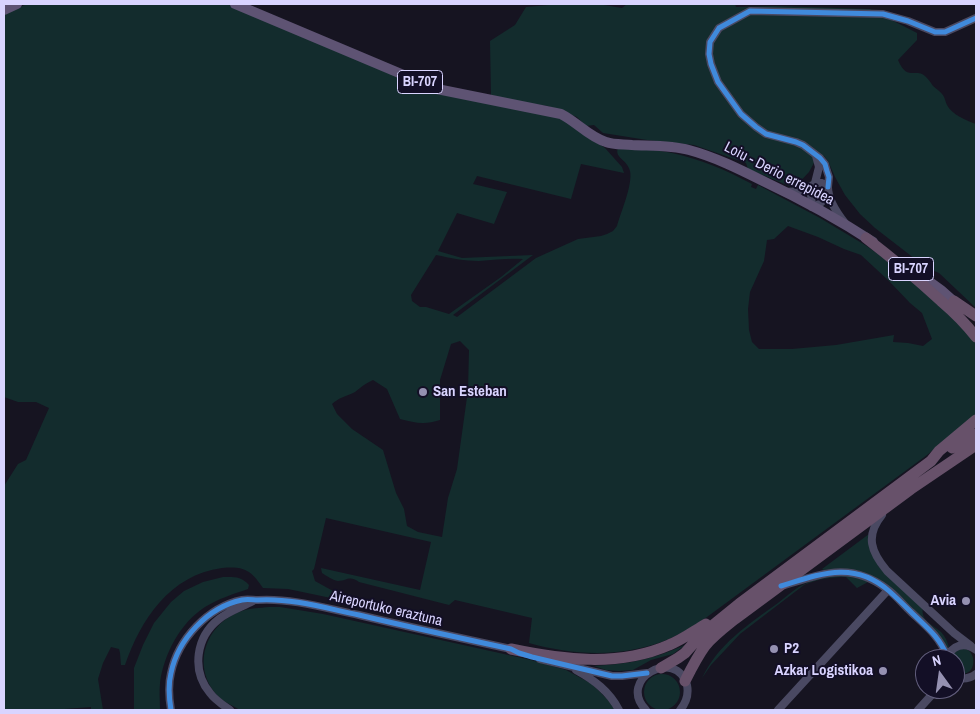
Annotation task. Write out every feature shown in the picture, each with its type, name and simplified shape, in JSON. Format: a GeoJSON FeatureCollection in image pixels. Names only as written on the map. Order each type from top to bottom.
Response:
{"type":"FeatureCollection","features":[{"type":"Feature","properties":{"kind":"highway"},"geometry":{"type":"LineString","coordinates":[[866,238],[929,289],[970,328],[976,337]]}},
{"type":"Feature","properties":{"kind":"highway"},"geometry":{"type":"LineString","coordinates":[[954,301],[976,316]]}},
{"type":"Feature","properties":{"kind":"highway"},"geometry":{"type":"LineString","coordinates":[[935,466],[939,451],[976,420]]}},
{"type":"Feature","properties":{"kind":"highway"},"geometry":{"type":"LineString","coordinates":[[661,668],[685,653],[702,634],[739,604],[935,466],[976,434]]}},
{"type":"Feature","properties":{"kind":"highway"},"geometry":{"type":"LineString","coordinates":[[685,681],[698,657],[712,638],[735,619],[890,505],[935,466],[976,445]]}},
{"type":"Feature","properties":{"kind":"highway"},"geometry":{"type":"LineString","coordinates":[[511,649],[583,660],[606,660],[631,656],[669,646],[739,604]]}},
{"type":"Feature","properties":{"kind":"main road"},"geometry":{"type":"LineString","coordinates":[[4,10],[17,4]]}},
{"type":"Feature","properties":{"kind":"main road","name":"Loiu - Derio errepidea"},"geometry":{"type":"LineString","coordinates":[[235,4],[437,89],[561,114],[598,139],[609,143],[670,147],[708,156],[785,192],[866,238],[902,262],[976,320]]}},
{"type":"Feature","properties":{"kind":"street"},"geometry":{"type":"LineString","coordinates":[[815,154],[819,167],[811,194],[812,207],[823,202],[828,189],[829,177],[825,164],[815,154],[803,145],[766,134],[741,114],[718,82],[711,64],[709,54],[710,42],[719,28],[750,10],[883,14],[908,21],[935,32],[945,32],[976,18]]}},
{"type":"Feature","properties":{"kind":"street"},"geometry":{"type":"LineString","coordinates":[[785,192],[803,190],[820,182],[825,184],[838,214],[849,228]]}},
{"type":"Feature","properties":{"kind":"street"},"geometry":{"type":"LineString","coordinates":[[890,505],[876,522],[872,534],[874,554],[887,571],[954,633],[974,648]]}},
{"type":"Feature","properties":{"kind":"street"},"geometry":{"type":"LineString","coordinates":[[781,586],[831,572],[846,572],[868,577],[888,590],[938,639],[943,649]]}},
{"type":"Feature","properties":{"kind":"street"},"geometry":{"type":"LineString","coordinates":[[778,710],[888,590]]}},
{"type":"Feature","properties":{"kind":"street","name":"Aireportuko eraztuna"},"geometry":{"type":"LineString","coordinates":[[171,710],[169,689],[171,671],[185,641],[191,632],[210,615],[227,605],[243,600],[277,600],[316,606],[511,649],[532,657],[567,666]]}},
{"type":"Feature","properties":{"kind":"street"},"geometry":{"type":"LineString","coordinates":[[230,710],[209,692],[204,683],[199,672],[199,650],[208,629],[217,620],[227,613],[255,600]]}},
{"type":"Feature","properties":{"kind":"street"},"geometry":{"type":"LineString","coordinates":[[954,649],[958,646],[967,645],[974,648]]}},
{"type":"Feature","properties":{"kind":"street"},"geometry":{"type":"LineString","coordinates":[[567,666],[612,676],[647,673]]}},
{"type":"Feature","properties":{"kind":"street"},"geometry":{"type":"LineString","coordinates":[[567,666],[599,684],[615,702],[619,710]]}},
{"type":"Feature","properties":{"kind":"street"},"geometry":{"type":"LineString","coordinates":[[646,710],[640,703],[638,690],[642,678],[651,670],[667,668],[678,672],[685,681],[688,694],[680,710]]}},
{"type":"Feature","properties":{"kind":"street"},"geometry":{"type":"LineString","coordinates":[[965,679],[972,678],[976,674]]}},
{"type":"Feature","properties":{"kind":"street"},"geometry":{"type":"LineString","coordinates":[[918,710],[928,699]]}},
{"type":"Feature","properties":{"kind":"green space"},"geometry":{"type":"Polygon","coordinates":[[[27,4],[227,4],[393,74],[562,118],[605,148],[622,167],[624,173],[581,164],[571,199],[477,176],[473,184],[507,192],[494,224],[457,213],[438,251],[462,258],[533,255],[453,315],[457,317],[536,258],[578,239],[601,236],[613,231],[617,226],[624,206],[630,177],[628,167],[619,157],[618,148],[645,149],[682,155],[713,166],[752,184],[751,187],[756,189],[758,185],[820,218],[865,245],[897,267],[951,316],[976,342],[976,413],[927,455],[707,617],[681,633],[654,644],[618,652],[564,651],[529,643],[532,618],[455,600],[449,605],[353,579],[334,580],[322,573],[321,568],[420,590],[431,542],[326,518],[312,571],[315,581],[333,591],[331,598],[288,589],[263,588],[255,577],[246,570],[222,568],[204,572],[187,580],[160,602],[140,631],[125,665],[121,665],[119,649],[111,647],[98,679],[103,710],[91,710],[91,707],[51,710],[4,710],[4,486],[18,464],[26,460],[49,408],[36,402],[18,402],[4,397],[4,14],[27,4]],[[788,226],[774,239],[767,240],[764,261],[750,292],[748,309],[749,330],[752,342],[759,349],[792,349],[836,345],[894,335],[893,342],[923,346],[932,339],[922,313],[861,255],[788,226]],[[436,255],[411,295],[412,301],[420,307],[449,314],[523,259],[474,261],[436,255]],[[460,341],[451,344],[440,380],[440,420],[420,423],[400,419],[387,389],[373,380],[332,404],[337,414],[352,429],[383,450],[396,493],[404,509],[407,526],[418,532],[442,537],[448,498],[457,469],[468,390],[469,350],[460,341]]]}},
{"type":"Feature","properties":{"kind":"green space"},"geometry":{"type":"Polygon","coordinates":[[[561,4],[598,4],[622,8],[627,4],[735,4],[736,7],[775,6],[870,9],[917,33],[917,40],[898,60],[901,67],[905,71],[919,73],[926,77],[943,95],[952,111],[976,124],[976,308],[939,273],[927,268],[860,214],[845,195],[824,156],[815,161],[809,172],[794,188],[748,169],[746,163],[694,145],[603,133],[594,125],[586,126],[577,117],[548,106],[517,102],[491,95],[490,41],[515,25],[526,7],[561,4]]]}},
{"type":"Feature","properties":{"kind":"green space"},"geometry":{"type":"Polygon","coordinates":[[[869,534],[870,551],[879,567],[923,608],[925,619],[942,634],[949,647],[946,648],[885,584],[877,579],[856,570],[822,569],[869,534]]]}},
{"type":"Feature","properties":{"kind":"green space"},"geometry":{"type":"Polygon","coordinates":[[[837,575],[857,577],[868,582],[857,588],[846,577],[840,577],[819,580],[804,585],[740,634],[711,665],[702,678],[717,655],[745,627],[799,587],[814,580],[837,575]]]}},
{"type":"Feature","properties":{"kind":"green space"},"geometry":{"type":"Polygon","coordinates":[[[223,577],[240,579],[249,585],[248,589],[210,604],[188,622],[169,650],[165,661],[160,683],[160,710],[134,710],[134,668],[154,623],[171,602],[184,591],[203,582],[223,577]]]}},
{"type":"Feature","properties":{"kind":"green space"},"geometry":{"type":"Polygon","coordinates":[[[269,607],[323,614],[531,660],[566,670],[592,684],[615,710],[240,710],[220,698],[211,686],[205,674],[205,648],[218,626],[229,617],[245,610],[269,607]]]}},
{"type":"Feature","properties":{"kind":"green space"},"geometry":{"type":"Polygon","coordinates":[[[685,645],[673,654],[651,660],[633,670],[606,670],[594,666],[641,660],[685,645]]]}},
{"type":"Feature","properties":{"kind":"green space"},"geometry":{"type":"Polygon","coordinates":[[[965,649],[971,653],[973,658],[972,669],[965,672],[965,649]]]}},
{"type":"Feature","properties":{"kind":"green space"},"geometry":{"type":"Polygon","coordinates":[[[662,674],[669,675],[675,679],[679,685],[679,699],[675,705],[669,709],[662,710],[655,709],[649,705],[645,699],[644,692],[645,685],[649,679],[655,675],[662,674]]]}},
{"type":"Feature","properties":{"kind":"cycle path"},"geometry":{"type":"LineString","coordinates":[[828,187],[829,177],[825,164],[820,158],[803,145],[766,134],[756,127],[741,114],[718,82],[709,54],[710,42],[719,28],[750,11],[883,14],[908,21],[935,32],[945,32],[976,18]]}},
{"type":"Feature","properties":{"kind":"cycle path"},"geometry":{"type":"LineString","coordinates":[[781,586],[809,577],[836,572],[863,575],[876,581],[889,591],[927,627],[944,649]]}},
{"type":"Feature","properties":{"kind":"cycle path"},"geometry":{"type":"LineString","coordinates":[[171,710],[169,682],[180,648],[196,626],[206,617],[229,604],[244,600],[296,602],[321,607],[511,649],[532,657],[612,676],[647,673]]}},
{"type":"Feature","properties":{"kind":"place","name":"San Esteban"},"geometry":{"type":"Point","coordinates":[423,392]}},
{"type":"Feature","properties":{"kind":"place","name":"Avia"},"geometry":{"type":"Point","coordinates":[966,601]}},
{"type":"Feature","properties":{"kind":"place","name":"P2"},"geometry":{"type":"Point","coordinates":[774,649]}},
{"type":"Feature","properties":{"kind":"place","name":"Azkar Logistikoa"},"geometry":{"type":"Point","coordinates":[883,671]}}]}
